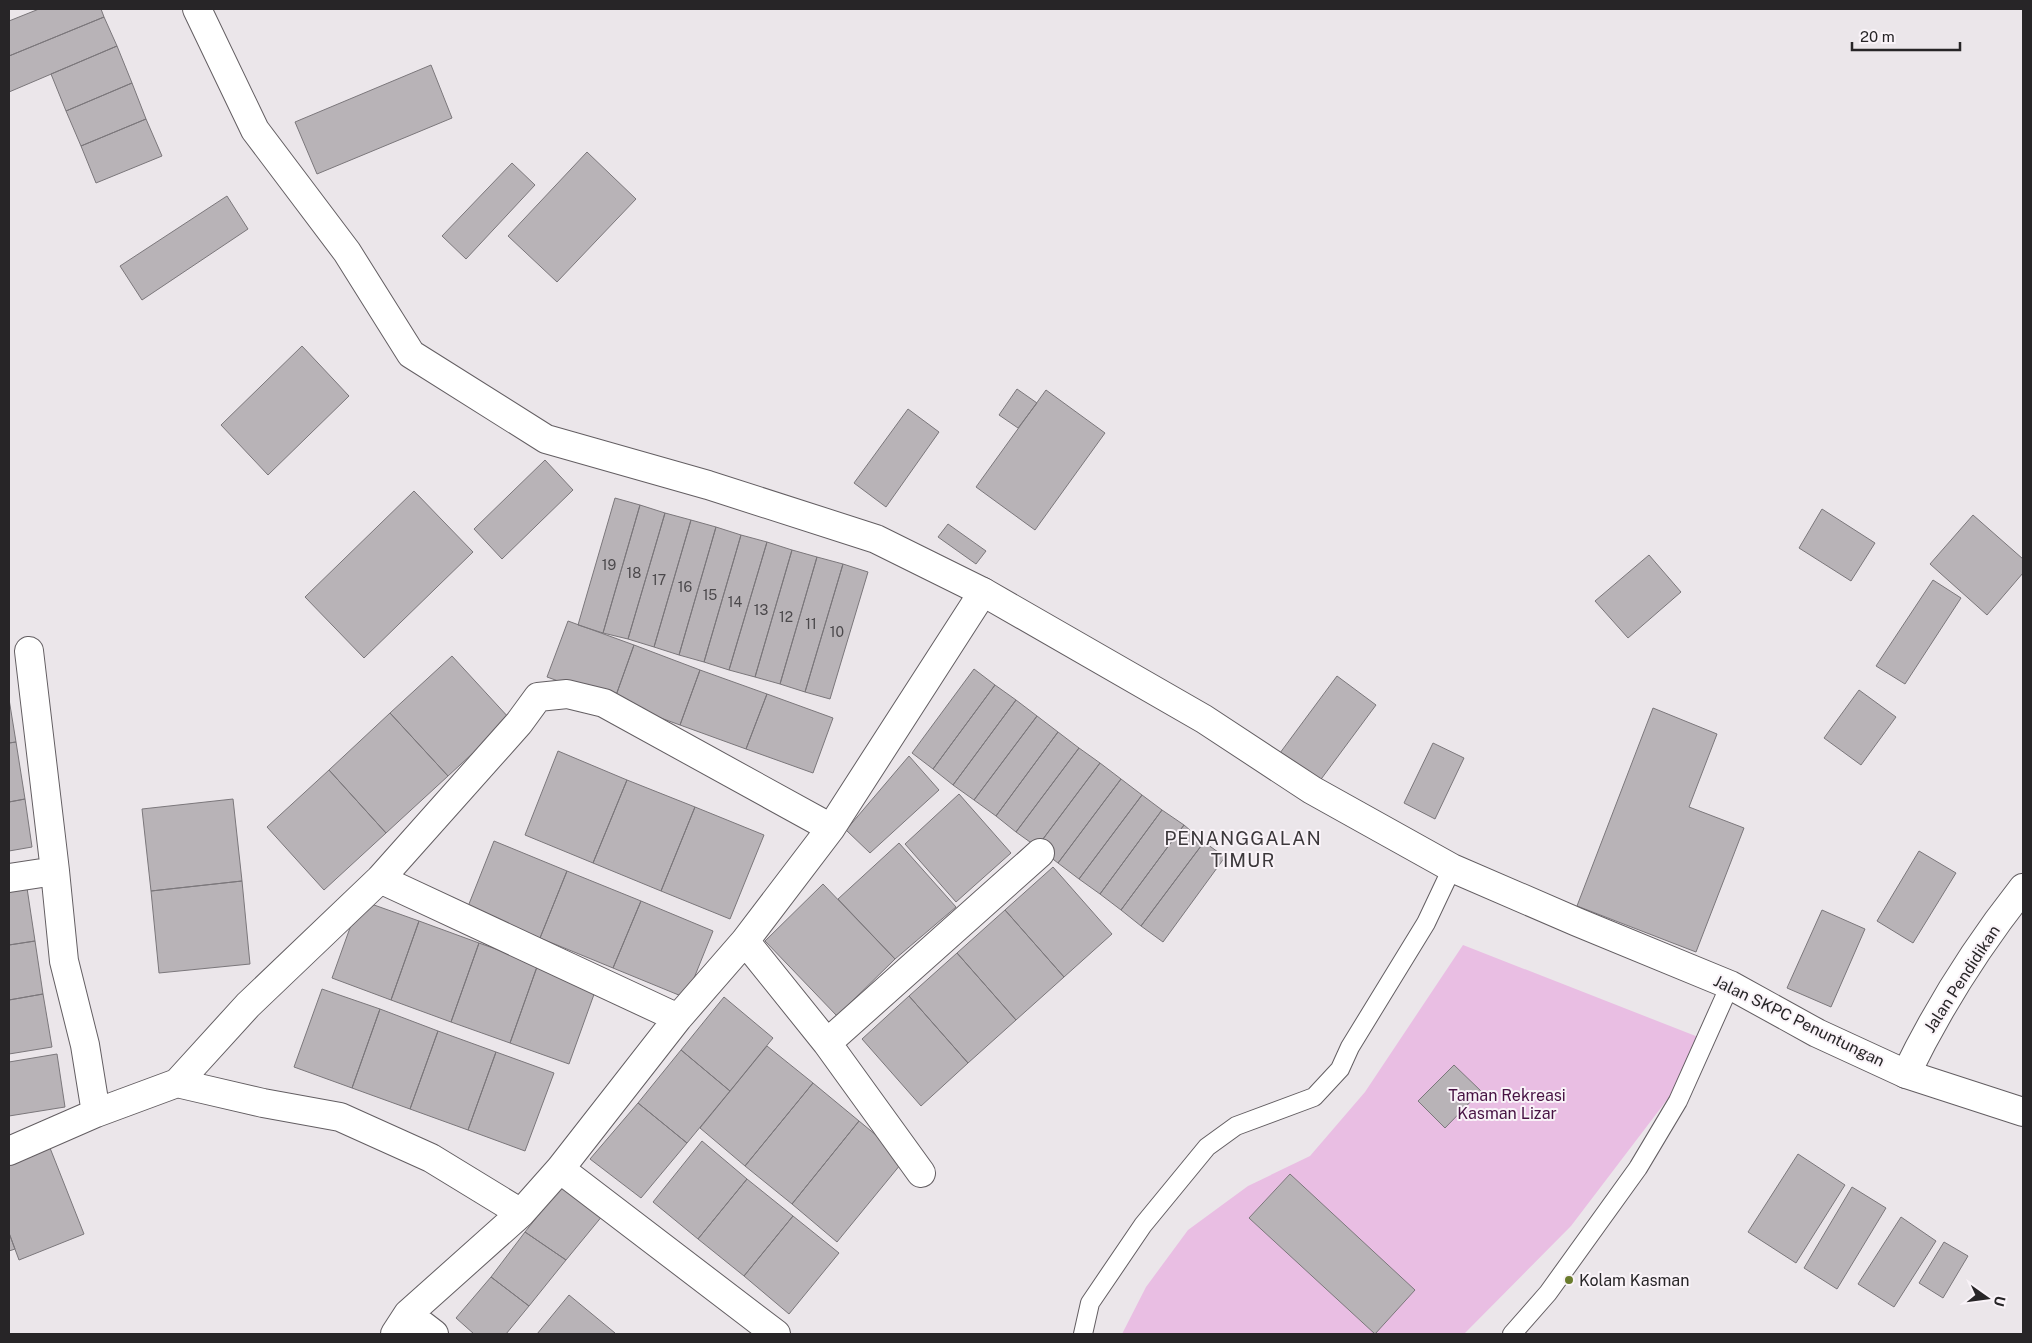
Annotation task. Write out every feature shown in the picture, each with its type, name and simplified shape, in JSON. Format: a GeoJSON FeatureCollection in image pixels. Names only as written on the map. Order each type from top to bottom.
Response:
{"type":"FeatureCollection","features":[{"type":"Feature","properties":{"kind":"street","name":"Jalan SKPC Penuntungan"},"geometry":{"type":"LineString","coordinates":[[197,9],[255,130],[347,252],[411,354],[546,439],[708,485],[876,540],[983,592],[1204,719],[1312,790],[1452,868],[1730,985],[1817,1033],[1906,1074],[2023,1112]]}},
{"type":"Feature","properties":{"kind":"street"},"geometry":{"type":"LineString","coordinates":[[401,1324],[521,1213],[560,1169],[678,1018],[744,941],[831,828],[983,592]]}},
{"type":"Feature","properties":{"kind":"street"},"geometry":{"type":"LineString","coordinates":[[28,651],[64,961],[85,1045],[96,1113]]}},
{"type":"Feature","properties":{"kind":"street"},"geometry":{"type":"LineString","coordinates":[[9,1151],[96,1113],[178,1083],[248,1005],[380,879],[519,723],[538,697],[567,694],[604,702],[831,828]]}},
{"type":"Feature","properties":{"kind":"street"},"geometry":{"type":"LineString","coordinates":[[827,1043],[1040,852]]}},
{"type":"Feature","properties":{"kind":"street"},"geometry":{"type":"LineString","coordinates":[[9,878],[55,871]]}},
{"type":"Feature","properties":{"kind":"street"},"geometry":{"type":"LineString","coordinates":[[380,879],[678,1018]]}},
{"type":"Feature","properties":{"kind":"street","name":"Jalan Pendidikan"},"geometry":{"type":"LineString","coordinates":[[1906,1074],[1925,1035],[1966,969],[2023,888]]}},
{"type":"Feature","properties":{"kind":"street"},"geometry":{"type":"LineString","coordinates":[[744,941],[827,1043],[921,1173]]}},
{"type":"Feature","properties":{"kind":"street"},"geometry":{"type":"LineString","coordinates":[[178,1083],[262,1103],[340,1117],[431,1158],[521,1213]]}},
{"type":"Feature","properties":{"kind":"street"},"geometry":{"type":"LineString","coordinates":[[560,1169],[776,1334]]}},
{"type":"Feature","properties":{"kind":"street"},"geometry":{"type":"LineString","coordinates":[[401,1324],[434,1334]]}},
{"type":"Feature","properties":{"kind":"lane"},"geometry":{"type":"LineString","coordinates":[[1083,1334],[1090,1303],[1143,1225],[1207,1147],[1236,1126],[1314,1097],[1340,1069],[1350,1047],[1426,923],[1452,868]]}},
{"type":"Feature","properties":{"kind":"lane"},"geometry":{"type":"LineString","coordinates":[[1512,1334],[1548,1293],[1638,1168],[1678,1101],[1730,985]]}},
{"type":"Feature","properties":{"kind":"green space","name":"Taman Rekreasi Kasman Lizar"},"geometry":{"type":"Polygon","coordinates":[[[1463,945],[1711,1042],[1571,1226],[1464,1334],[1122,1334],[1146,1287],[1188,1230],[1248,1186],[1310,1156],[1365,1092],[1463,945]]]}},
{"type":"Feature","properties":{"kind":"building"},"geometry":{"type":"Polygon","coordinates":[[[39,9],[101,9],[104,17],[9,56],[9,21],[39,9]]]}},
{"type":"Feature","properties":{"kind":"building"},"geometry":{"type":"Polygon","coordinates":[[[104,17],[117,46],[9,92],[9,56],[104,17]]]}},
{"type":"Feature","properties":{"kind":"building"},"geometry":{"type":"Polygon","coordinates":[[[117,46],[132,83],[66,111],[51,74],[117,46]]]}},
{"type":"Feature","properties":{"kind":"building"},"geometry":{"type":"Polygon","coordinates":[[[431,65],[452,118],[317,174],[295,122],[431,65]]]}},
{"type":"Feature","properties":{"kind":"building"},"geometry":{"type":"Polygon","coordinates":[[[132,83],[146,119],[81,146],[66,111],[132,83]]]}},
{"type":"Feature","properties":{"kind":"building"},"geometry":{"type":"Polygon","coordinates":[[[146,119],[162,156],[96,183],[81,146],[146,119]]]}},
{"type":"Feature","properties":{"kind":"building"},"geometry":{"type":"Polygon","coordinates":[[[587,152],[636,199],[557,282],[508,236],[587,152]]]}},
{"type":"Feature","properties":{"kind":"building"},"geometry":{"type":"Polygon","coordinates":[[[512,163],[535,185],[466,259],[442,236],[512,163]]]}},
{"type":"Feature","properties":{"kind":"building"},"geometry":{"type":"Polygon","coordinates":[[[227,196],[248,229],[142,300],[120,266],[227,196]]]}},
{"type":"Feature","properties":{"kind":"building"},"geometry":{"type":"Polygon","coordinates":[[[302,346],[349,396],[268,475],[221,425],[302,346]]]}},
{"type":"Feature","properties":{"kind":"building"},"geometry":{"type":"Polygon","coordinates":[[[1017,389],[1037,403],[1018,428],[999,415],[1017,389]]]}},
{"type":"Feature","properties":{"kind":"building"},"geometry":{"type":"Polygon","coordinates":[[[1046,390],[1105,433],[1035,530],[976,487],[1046,390]]]}},
{"type":"Feature","properties":{"kind":"building"},"geometry":{"type":"Polygon","coordinates":[[[908,409],[939,432],[886,507],[854,483],[908,409]]]}},
{"type":"Feature","properties":{"kind":"building"},"geometry":{"type":"Polygon","coordinates":[[[545,460],[573,490],[502,559],[474,529],[545,460]]]}},
{"type":"Feature","properties":{"kind":"building"},"geometry":{"type":"Polygon","coordinates":[[[414,491],[473,552],[364,658],[305,597],[414,491]]]}},
{"type":"Feature","properties":{"kind":"building"},"geometry":{"type":"Polygon","coordinates":[[[615,498],[640,505],[603,633],[578,625],[615,498]]]}},
{"type":"Feature","properties":{"kind":"building"},"geometry":{"type":"Polygon","coordinates":[[[640,505],[665,513],[628,639],[603,633],[640,505]]]}},
{"type":"Feature","properties":{"kind":"building"},"geometry":{"type":"Polygon","coordinates":[[[1822,509],[1875,543],[1851,581],[1799,548],[1822,509]]]}},
{"type":"Feature","properties":{"kind":"building"},"geometry":{"type":"Polygon","coordinates":[[[665,513],[691,520],[654,647],[628,639],[665,513]]]}},
{"type":"Feature","properties":{"kind":"building"},"geometry":{"type":"Polygon","coordinates":[[[1973,515],[2023,559],[2023,573],[1987,615],[1930,564],[1973,515]]]}},
{"type":"Feature","properties":{"kind":"building"},"geometry":{"type":"Polygon","coordinates":[[[691,520],[716,527],[679,655],[654,647],[691,520]]]}},
{"type":"Feature","properties":{"kind":"building"},"geometry":{"type":"Polygon","coordinates":[[[948,524],[986,551],[976,564],[938,537],[948,524]]]}},
{"type":"Feature","properties":{"kind":"building"},"geometry":{"type":"Polygon","coordinates":[[[716,527],[741,535],[704,662],[679,655],[716,527]]]}},
{"type":"Feature","properties":{"kind":"building"},"geometry":{"type":"Polygon","coordinates":[[[741,535],[767,542],[729,670],[704,662],[741,535]]]}},
{"type":"Feature","properties":{"kind":"building"},"geometry":{"type":"Polygon","coordinates":[[[767,542],[792,550],[755,677],[729,670],[767,542]]]}},
{"type":"Feature","properties":{"kind":"building"},"geometry":{"type":"Polygon","coordinates":[[[792,550],[817,557],[780,684],[755,677],[792,550]]]}},
{"type":"Feature","properties":{"kind":"building"},"geometry":{"type":"Polygon","coordinates":[[[1649,555],[1681,592],[1628,638],[1595,601],[1649,555]]]}},
{"type":"Feature","properties":{"kind":"building"},"geometry":{"type":"Polygon","coordinates":[[[817,557],[843,564],[805,692],[780,684],[817,557]]]}},
{"type":"Feature","properties":{"kind":"building"},"geometry":{"type":"Polygon","coordinates":[[[843,564],[868,572],[830,699],[805,692],[843,564]]]}},
{"type":"Feature","properties":{"kind":"building"},"geometry":{"type":"Polygon","coordinates":[[[1933,580],[1961,598],[1905,684],[1876,666],[1933,580]]]}},
{"type":"Feature","properties":{"kind":"building"},"geometry":{"type":"Polygon","coordinates":[[[568,621],[634,645],[614,701],[547,677],[568,621]]]}},
{"type":"Feature","properties":{"kind":"building"},"geometry":{"type":"Polygon","coordinates":[[[634,645],[700,670],[680,725],[614,701],[634,645]]]}},
{"type":"Feature","properties":{"kind":"building"},"geometry":{"type":"Polygon","coordinates":[[[452,656],[510,719],[448,776],[390,713],[452,656]]]}},
{"type":"Feature","properties":{"kind":"building"},"geometry":{"type":"Polygon","coordinates":[[[974,669],[995,685],[933,769],[912,753],[974,669]]]}},
{"type":"Feature","properties":{"kind":"building"},"geometry":{"type":"Polygon","coordinates":[[[700,670],[767,694],[746,749],[680,725],[700,670]]]}},
{"type":"Feature","properties":{"kind":"building"},"geometry":{"type":"Polygon","coordinates":[[[1337,676],[1376,705],[1316,786],[1277,757],[1337,676]]]}},
{"type":"Feature","properties":{"kind":"building"},"geometry":{"type":"Polygon","coordinates":[[[995,685],[1016,700],[953,785],[933,769],[995,685]]]}},
{"type":"Feature","properties":{"kind":"building"},"geometry":{"type":"Polygon","coordinates":[[[1859,690],[1896,717],[1861,765],[1824,738],[1859,690]]]}},
{"type":"Feature","properties":{"kind":"building"},"geometry":{"type":"Polygon","coordinates":[[[767,694],[833,718],[813,773],[746,749],[767,694]]]}},
{"type":"Feature","properties":{"kind":"building"},"geometry":{"type":"Polygon","coordinates":[[[9,699],[16,742],[9,743],[9,699]]]}},
{"type":"Feature","properties":{"kind":"building"},"geometry":{"type":"Polygon","coordinates":[[[1016,700],[1037,716],[974,800],[953,785],[1016,700]]]}},
{"type":"Feature","properties":{"kind":"building"},"geometry":{"type":"Polygon","coordinates":[[[1653,708],[1717,734],[1689,807],[1744,828],[1696,952],[1577,906],[1653,708]]]}},
{"type":"Feature","properties":{"kind":"building"},"geometry":{"type":"Polygon","coordinates":[[[390,713],[448,776],[386,833],[329,770],[390,713]]]}},
{"type":"Feature","properties":{"kind":"building"},"geometry":{"type":"Polygon","coordinates":[[[1037,716],[1058,732],[996,816],[974,800],[1037,716]]]}},
{"type":"Feature","properties":{"kind":"building"},"geometry":{"type":"Polygon","coordinates":[[[1058,732],[1079,748],[1016,832],[996,816],[1058,732]]]}},
{"type":"Feature","properties":{"kind":"building"},"geometry":{"type":"Polygon","coordinates":[[[16,742],[25,799],[9,802],[9,743],[16,742]]]}},
{"type":"Feature","properties":{"kind":"building"},"geometry":{"type":"Polygon","coordinates":[[[1433,743],[1464,758],[1435,819],[1404,803],[1433,743]]]}},
{"type":"Feature","properties":{"kind":"building"},"geometry":{"type":"Polygon","coordinates":[[[1079,748],[1100,763],[1037,847],[1016,832],[1079,748]]]}},
{"type":"Feature","properties":{"kind":"building"},"geometry":{"type":"Polygon","coordinates":[[[558,751],[627,780],[593,863],[525,835],[558,751]]]}},
{"type":"Feature","properties":{"kind":"building"},"geometry":{"type":"Polygon","coordinates":[[[909,756],[939,790],[870,853],[846,830],[909,756]]]}},
{"type":"Feature","properties":{"kind":"building"},"geometry":{"type":"Polygon","coordinates":[[[1100,763],[1121,779],[1058,863],[1037,847],[1100,763]]]}},
{"type":"Feature","properties":{"kind":"building"},"geometry":{"type":"Polygon","coordinates":[[[329,770],[386,833],[324,890],[267,827],[329,770]]]}},
{"type":"Feature","properties":{"kind":"building"},"geometry":{"type":"Polygon","coordinates":[[[1121,779],[1142,795],[1079,879],[1058,863],[1121,779]]]}},
{"type":"Feature","properties":{"kind":"building"},"geometry":{"type":"Polygon","coordinates":[[[627,780],[695,807],[661,891],[593,863],[627,780]]]}},
{"type":"Feature","properties":{"kind":"building"},"geometry":{"type":"Polygon","coordinates":[[[959,794],[1011,853],[956,902],[905,844],[959,794]]]}},
{"type":"Feature","properties":{"kind":"building"},"geometry":{"type":"Polygon","coordinates":[[[1142,795],[1162,810],[1100,894],[1079,879],[1142,795]]]}},
{"type":"Feature","properties":{"kind":"building"},"geometry":{"type":"Polygon","coordinates":[[[25,799],[32,847],[9,851],[9,802],[25,799]]]}},
{"type":"Feature","properties":{"kind":"building"},"geometry":{"type":"Polygon","coordinates":[[[233,799],[242,881],[151,891],[142,809],[233,799]]]}},
{"type":"Feature","properties":{"kind":"building"},"geometry":{"type":"Polygon","coordinates":[[[695,807],[764,835],[730,919],[661,891],[695,807]]]}},
{"type":"Feature","properties":{"kind":"building"},"geometry":{"type":"Polygon","coordinates":[[[1162,810],[1184,825],[1121,910],[1100,894],[1162,810]]]}},
{"type":"Feature","properties":{"kind":"building"},"geometry":{"type":"Polygon","coordinates":[[[1184,825],[1204,842],[1141,926],[1121,910],[1184,825]]]}},
{"type":"Feature","properties":{"kind":"building"},"geometry":{"type":"Polygon","coordinates":[[[494,841],[567,871],[540,938],[467,909],[494,841]]]}},
{"type":"Feature","properties":{"kind":"building"},"geometry":{"type":"Polygon","coordinates":[[[1204,842],[1225,857],[1163,942],[1141,926],[1204,842]]]}},
{"type":"Feature","properties":{"kind":"building"},"geometry":{"type":"Polygon","coordinates":[[[899,843],[956,907],[895,959],[838,899],[899,843]]]}},
{"type":"Feature","properties":{"kind":"building"},"geometry":{"type":"Polygon","coordinates":[[[1919,851],[1956,873],[1913,943],[1877,921],[1919,851]]]}},
{"type":"Feature","properties":{"kind":"building"},"geometry":{"type":"Polygon","coordinates":[[[1053,867],[1112,934],[1064,977],[1005,910],[1053,867]]]}},
{"type":"Feature","properties":{"kind":"building"},"geometry":{"type":"Polygon","coordinates":[[[567,871],[641,901],[613,968],[540,938],[567,871]]]}},
{"type":"Feature","properties":{"kind":"building"},"geometry":{"type":"Polygon","coordinates":[[[242,881],[250,964],[159,973],[151,891],[242,881]]]}},
{"type":"Feature","properties":{"kind":"building"},"geometry":{"type":"Polygon","coordinates":[[[823,884],[895,959],[837,1016],[765,941],[823,884]]]}},
{"type":"Feature","properties":{"kind":"building"},"geometry":{"type":"Polygon","coordinates":[[[27,888],[35,941],[9,945],[9,891],[27,888]]]}},
{"type":"Feature","properties":{"kind":"building"},"geometry":{"type":"Polygon","coordinates":[[[360,900],[419,921],[391,1000],[332,978],[360,900]]]}},
{"type":"Feature","properties":{"kind":"building"},"geometry":{"type":"Polygon","coordinates":[[[641,901],[713,931],[686,998],[613,968],[641,901]]]}},
{"type":"Feature","properties":{"kind":"building"},"geometry":{"type":"Polygon","coordinates":[[[1005,910],[1064,977],[1016,1020],[957,953],[1005,910]]]}},
{"type":"Feature","properties":{"kind":"building"},"geometry":{"type":"Polygon","coordinates":[[[1822,910],[1865,929],[1831,1007],[1787,988],[1822,910]]]}},
{"type":"Feature","properties":{"kind":"building"},"geometry":{"type":"Polygon","coordinates":[[[419,921],[479,943],[451,1022],[391,1000],[419,921]]]}},
{"type":"Feature","properties":{"kind":"building"},"geometry":{"type":"Polygon","coordinates":[[[35,941],[43,994],[9,1000],[9,945],[35,941]]]}},
{"type":"Feature","properties":{"kind":"building"},"geometry":{"type":"Polygon","coordinates":[[[479,943],[538,964],[510,1043],[451,1022],[479,943]]]}},
{"type":"Feature","properties":{"kind":"building"},"geometry":{"type":"Polygon","coordinates":[[[957,953],[1016,1020],[968,1063],[909,996],[957,953]]]}},
{"type":"Feature","properties":{"kind":"building"},"geometry":{"type":"Polygon","coordinates":[[[538,964],[597,986],[569,1064],[510,1043],[538,964]]]}},
{"type":"Feature","properties":{"kind":"building"},"geometry":{"type":"Polygon","coordinates":[[[322,989],[380,1009],[352,1088],[294,1067],[322,989]]]}},
{"type":"Feature","properties":{"kind":"building"},"geometry":{"type":"Polygon","coordinates":[[[43,994],[52,1047],[9,1054],[9,1000],[43,994]]]}},
{"type":"Feature","properties":{"kind":"building"},"geometry":{"type":"Polygon","coordinates":[[[909,996],[968,1063],[921,1106],[862,1039],[909,996]]]}},
{"type":"Feature","properties":{"kind":"building"},"geometry":{"type":"Polygon","coordinates":[[[724,997],[773,1038],[730,1091],[681,1050],[724,997]]]}},
{"type":"Feature","properties":{"kind":"building"},"geometry":{"type":"Polygon","coordinates":[[[380,1009],[438,1031],[410,1109],[352,1088],[380,1009]]]}},
{"type":"Feature","properties":{"kind":"building"},"geometry":{"type":"Polygon","coordinates":[[[438,1031],[496,1052],[468,1130],[410,1109],[438,1031]]]}},
{"type":"Feature","properties":{"kind":"building"},"geometry":{"type":"Polygon","coordinates":[[[767,1046],[813,1083],[745,1166],[700,1128],[767,1046]]]}},
{"type":"Feature","properties":{"kind":"building"},"geometry":{"type":"Polygon","coordinates":[[[681,1050],[730,1091],[687,1143],[638,1103],[681,1050]]]}},
{"type":"Feature","properties":{"kind":"building"},"geometry":{"type":"Polygon","coordinates":[[[496,1052],[554,1073],[525,1151],[468,1130],[496,1052]]]}},
{"type":"Feature","properties":{"kind":"building"},"geometry":{"type":"Polygon","coordinates":[[[57,1054],[65,1107],[9,1116],[9,1062],[57,1054]]]}},
{"type":"Feature","properties":{"kind":"building"},"geometry":{"type":"Polygon","coordinates":[[[1454,1065],[1481,1091],[1445,1128],[1418,1101],[1454,1065]]]}},
{"type":"Feature","properties":{"kind":"building"},"geometry":{"type":"Polygon","coordinates":[[[813,1083],[859,1121],[792,1204],[745,1166],[813,1083]]]}},
{"type":"Feature","properties":{"kind":"building"},"geometry":{"type":"Polygon","coordinates":[[[638,1103],[687,1143],[641,1198],[590,1159],[638,1103]]]}},
{"type":"Feature","properties":{"kind":"building"},"geometry":{"type":"Polygon","coordinates":[[[859,1121],[905,1159],[837,1242],[792,1204],[859,1121]]]}},
{"type":"Feature","properties":{"kind":"building"},"geometry":{"type":"Polygon","coordinates":[[[702,1141],[747,1179],[698,1239],[653,1202],[702,1141]]]}},
{"type":"Feature","properties":{"kind":"building"},"geometry":{"type":"Polygon","coordinates":[[[50,1148],[84,1234],[19,1260],[9,1233],[9,1164],[50,1148]]]}},
{"type":"Feature","properties":{"kind":"building"},"geometry":{"type":"Polygon","coordinates":[[[1798,1154],[1845,1185],[1796,1263],[1748,1232],[1798,1154]]]}},
{"type":"Feature","properties":{"kind":"building"},"geometry":{"type":"Polygon","coordinates":[[[1290,1174],[1415,1290],[1375,1334],[1249,1218],[1290,1174]]]}},
{"type":"Feature","properties":{"kind":"building"},"geometry":{"type":"Polygon","coordinates":[[[747,1179],[793,1216],[744,1276],[698,1239],[747,1179]]]}},
{"type":"Feature","properties":{"kind":"building"},"geometry":{"type":"Polygon","coordinates":[[[563,1184],[603,1215],[566,1260],[525,1232],[563,1184]]]}},
{"type":"Feature","properties":{"kind":"building"},"geometry":{"type":"Polygon","coordinates":[[[1852,1187],[1886,1208],[1837,1289],[1804,1268],[1852,1187]]]}},
{"type":"Feature","properties":{"kind":"building"},"geometry":{"type":"Polygon","coordinates":[[[793,1216],[839,1253],[789,1314],[744,1276],[793,1216]]]}},
{"type":"Feature","properties":{"kind":"building"},"geometry":{"type":"Polygon","coordinates":[[[1901,1217],[1936,1241],[1894,1307],[1858,1284],[1901,1217]]]}},
{"type":"Feature","properties":{"kind":"building"},"geometry":{"type":"Polygon","coordinates":[[[525,1232],[566,1260],[529,1306],[491,1277],[525,1232]]]}},
{"type":"Feature","properties":{"kind":"building"},"geometry":{"type":"Polygon","coordinates":[[[9,1233],[15,1249],[9,1251],[9,1233]]]}},
{"type":"Feature","properties":{"kind":"building"},"geometry":{"type":"Polygon","coordinates":[[[1944,1242],[1968,1256],[1943,1298],[1919,1283],[1944,1242]]]}},
{"type":"Feature","properties":{"kind":"building"},"geometry":{"type":"Polygon","coordinates":[[[491,1277],[529,1306],[506,1334],[474,1334],[456,1318],[491,1277]]]}},
{"type":"Feature","properties":{"kind":"building"},"geometry":{"type":"Polygon","coordinates":[[[569,1295],[615,1333],[537,1334],[569,1295]]]}},
{"type":"Feature","properties":{"kind":"place","name":"Kolam Kasman"},"geometry":{"type":"Point","coordinates":[1569,1280]}},
{"type":"Feature","properties":{"kind":"district","name":"PENANGGALAN TIMUR"},"geometry":{"type":"Point","coordinates":[1243,849]}}]}
